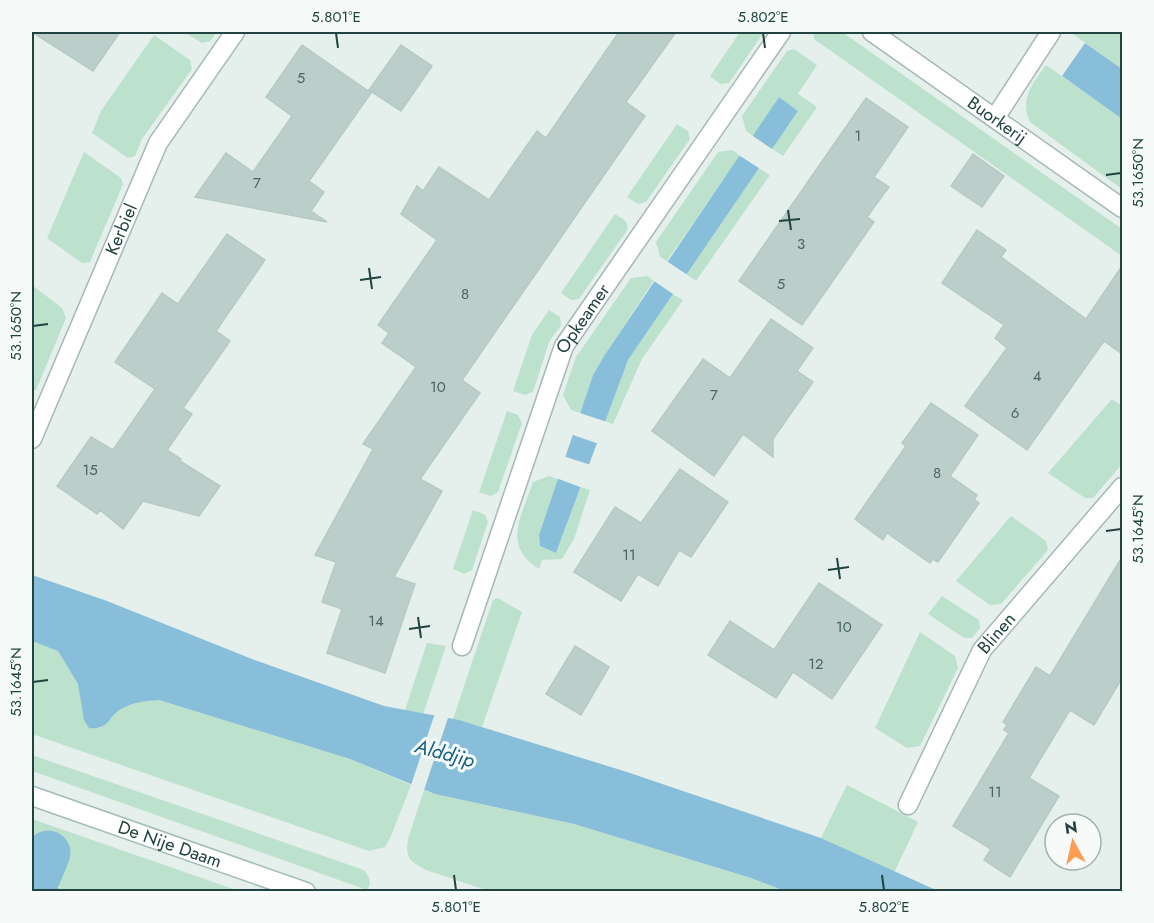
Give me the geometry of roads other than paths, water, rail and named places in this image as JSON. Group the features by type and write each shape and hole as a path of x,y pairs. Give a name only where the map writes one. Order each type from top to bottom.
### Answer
{"street":[{"name":"Kerbiel","path":"32,439 158,143 235,32"},
{"name":"Opkeamer","path":"462,646 564,346 781,32"},
{"name":"Buorkerij","path":"872,32 1122,208"},
{"path":"995,118 1051,32"},
{"name":"Blinen","path":"908,805 982,650 1122,488"},
{"name":"De Nije Daam","path":"32,796 306,891"}],"water":[{"path":"1085,43 1122,69 1122,119 1062,76"},
{"path":"779,97 798,111 628,360 556,553 540,546 539,535 593,375"},
{"name":"Alddjip","path":"32,575 107,601 252,659 384,706 459,720 627,772 821,838 938,891 785,891 751,878 574,824 435,794 350,759 159,700 130,705 116,712 105,725 89,728 84,720 78,684 58,651 32,641"},
{"path":"43,855 49,857 54,867 55,887 65,891 32,891 32,859"}],"waterway":[{"path":"32,892 48,853"}]}
